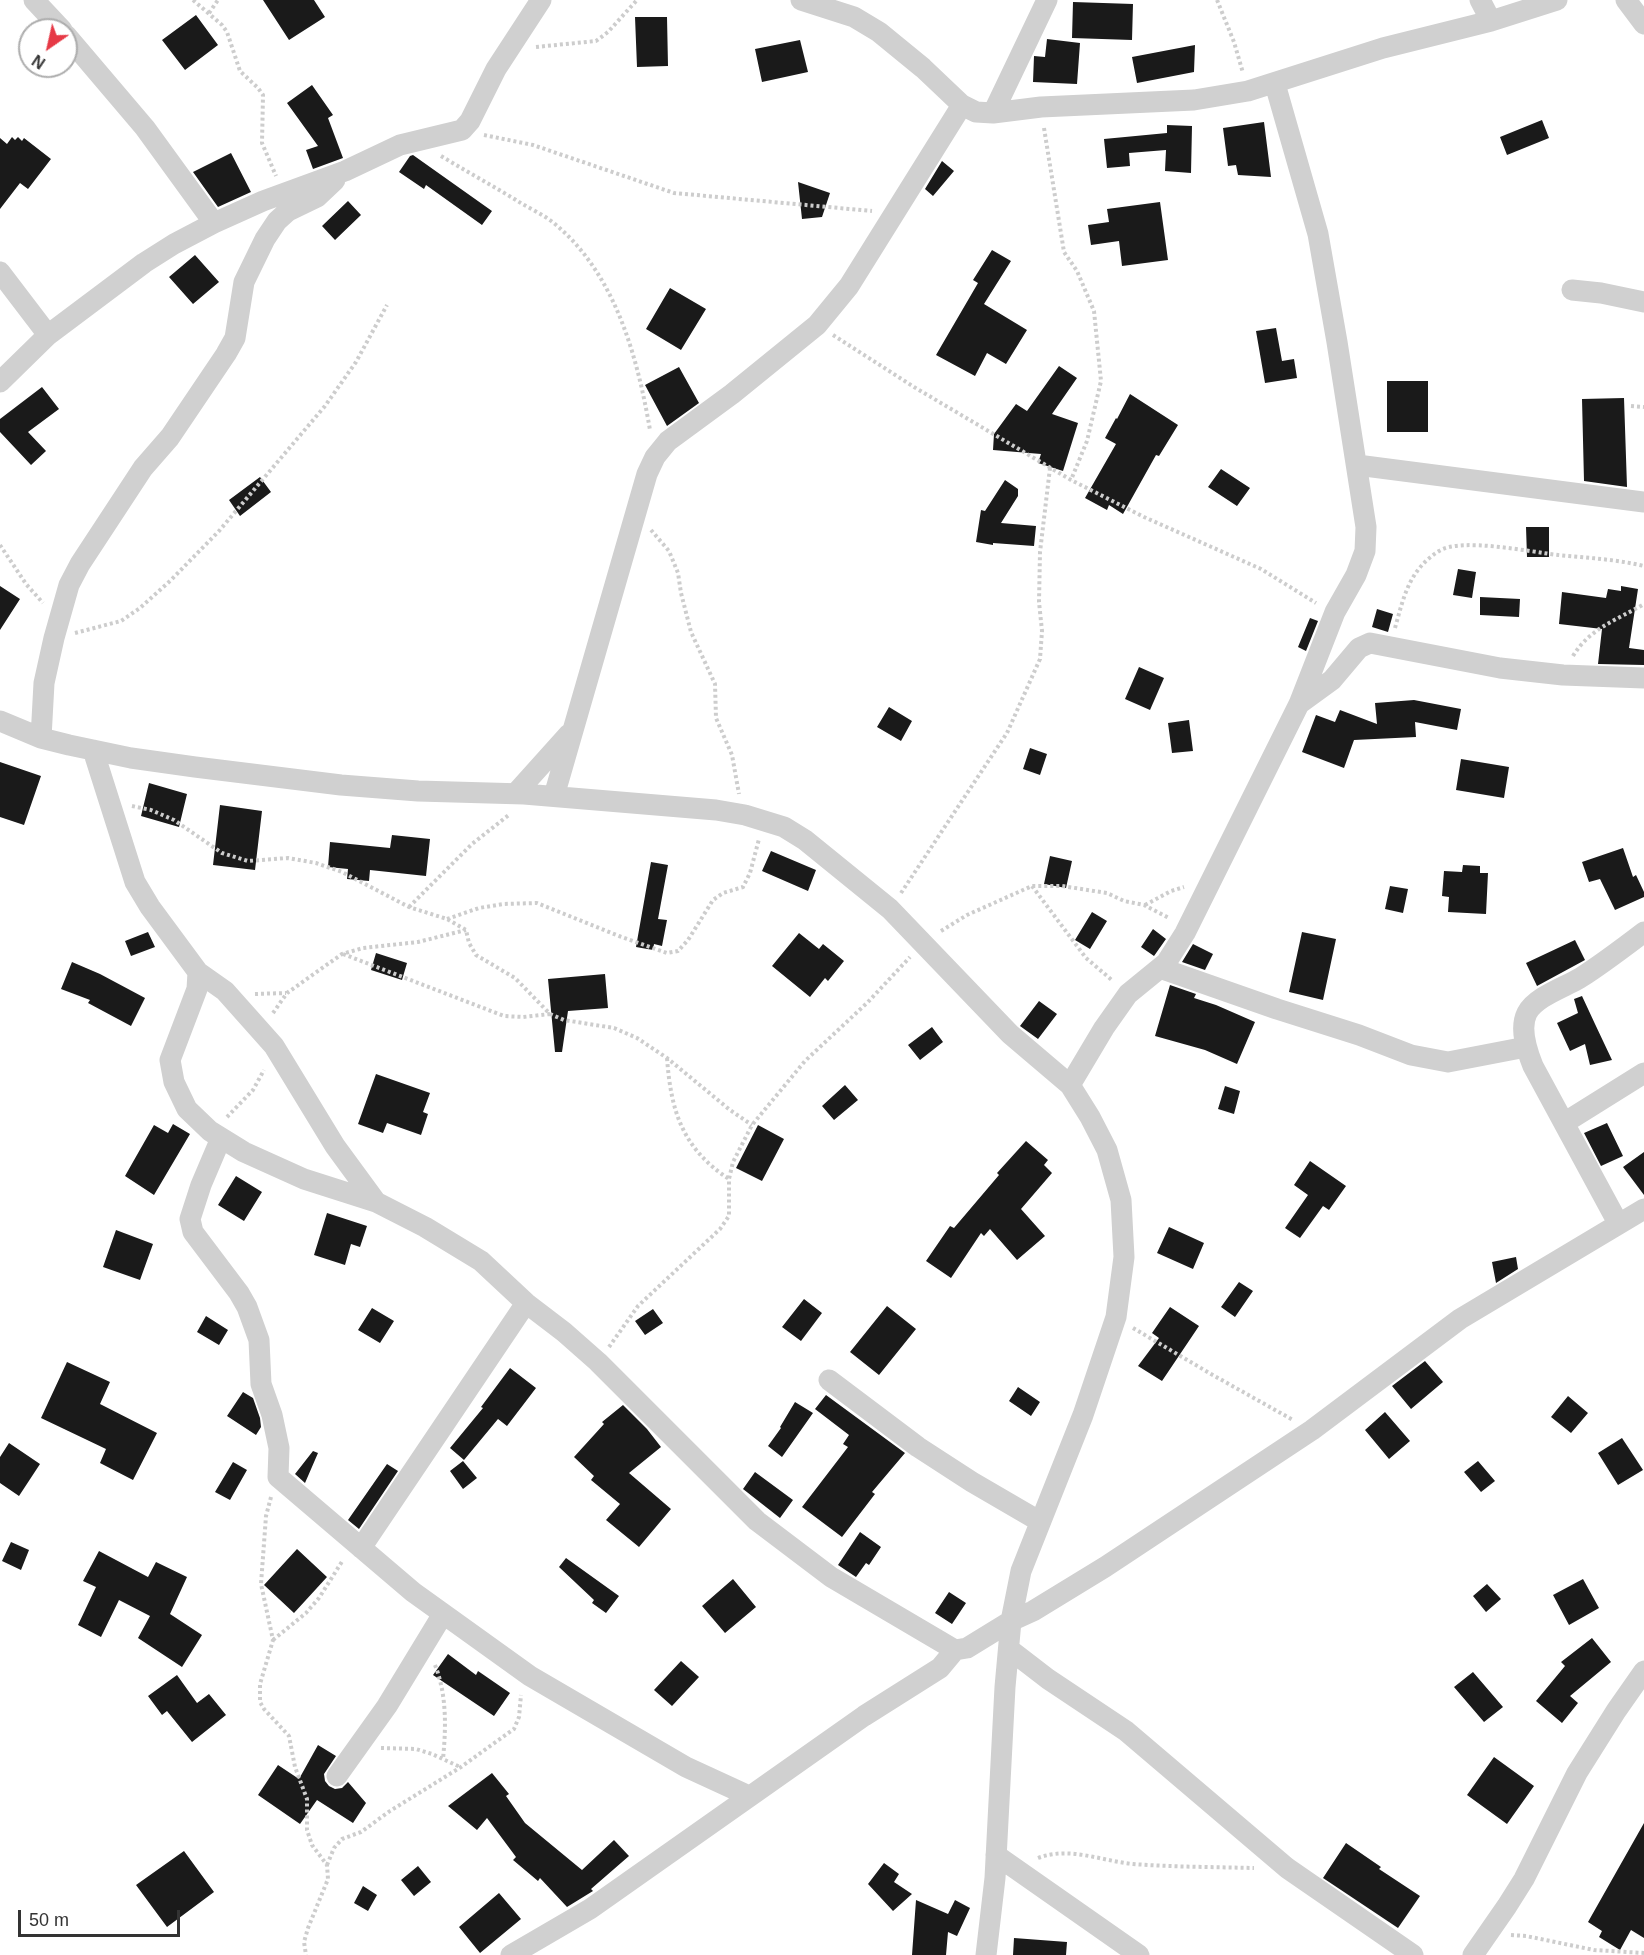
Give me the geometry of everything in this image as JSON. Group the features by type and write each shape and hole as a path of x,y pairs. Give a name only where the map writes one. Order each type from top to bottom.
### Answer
{"street":[{"path":"34,0 51,18"},
{"path":"0,382 48,335 144,263 174,244 214,223 345,171 400,145 462,130 470,120 508,49 542,0"},
{"path":"801,0 854,17 879,32 923,68 962,105 976,112 993,113 1041,107 1194,100 1248,91 1383,48 1491,21 1557,0"},
{"path":"993,113 1047,0"},
{"path":"1480,0 1491,21"},
{"path":"1626,0 1644,24"},
{"path":"78,49 145,128 214,223"},
{"path":"1070,1086 1104,1028 1128,994 1166,963 1185,933 1299,704 1335,612 1356,575 1365,551 1366,526 1357,465 1318,234 1275,84"},
{"path":"554,796 647,474 655,457 668,441 732,394 817,325 849,286 962,105"},
{"path":"41,738 44,683 54,638 69,585 80,564 143,468 170,437 200,394 235,338 244,282 265,239 277,221 288,211 317,197 345,171"},
{"path":"0,272 48,335"},
{"path":"1572,290 1601,293 1644,302"},
{"path":"1357,465 1644,502"},
{"path":"1299,704 1332,680 1365,644 1390,646 1500,668 1563,675 1644,678"},
{"path":"0,721 41,738 131,758 341,785 418,791 520,793 716,810 784,827 805,840 890,909 1010,1034 1070,1086 1107,1150 1121,1200 1124,1257 1116,1317 1083,1415 1021,1571 1011,1621 996,1855 986,1955"},
{"path":"520,793 573,729"},
{"path":"93,750 135,882 150,907 198,972 225,992 274,1046 335,1146 376,1202"},
{"path":"1618,1223 1533,1066 1526,1047 1524,1024 1527,1013 1534,1003 1580,978 1644,932"},
{"path":"1160,968 1411,1054 1448,1062 1526,1047"},
{"path":"198,972 194,999 170,1060 174,1082 187,1109 215,1134 244,1152 304,1179 376,1202 425,1227 481,1261 526,1303 598,1362 757,1521 831,1577 955,1650 967,1648 1105,1567 1312,1430 1460,1319 1644,1209"},
{"path":"1564,1124 1644,1073"},
{"path":"215,1134 190,1219 193,1232 247,1307 259,1340 261,1384 272,1415 279,1448 278,1477 413,1592 530,1676 686,1767 749,1796"},
{"path":"358,1546 526,1303"},
{"path":"829,1380 918,1447 1039,1521"},
{"path":"337,1776 387,1706 443,1614"},
{"path":"1009,1649 1048,1679 1126,1731 1287,1868 1413,1955"},
{"path":"511,1955 590,1909 864,1716 940,1668 955,1650"},
{"path":"1473,1955 1524,1879 1577,1773 1644,1671"},
{"path":"996,1855 1139,1955"}],"path":[{"path":"193,0 222,25 227,32 240,70 263,95 262,143 267,159 286,193"},
{"path":"209,13 218,0"},
{"path":"508,49 574,45 596,41 608,32 637,0"},
{"path":"1217,0 1234,42 1248,91"},
{"path":"1041,107 1064,252 1077,271 1094,311 1101,381 1087,441 1071,480"},
{"path":"462,130 533,145 674,193 893,213"},
{"path":"416,141 553,222 584,252 603,280 626,336 642,384 655,457"},
{"path":"54,638 121,621 140,608 171,580 219,531 325,406 356,362 387,305"},
{"path":"817,325 914,387 1071,480 1144,517 1261,569 1300,595 1335,612"},
{"path":"1631,406 1644,407"},
{"path":"890,909 1007,733 1040,659 1042,631 1040,552 1050,468"},
{"path":"447,919 479,908 503,904 537,903 667,953 678,951 688,940 713,900 723,893 743,887 750,873 757,852 753,818 732,755 716,718 715,684 691,632 678,573 669,551 636,513"},
{"path":"0,545 37,597 61,615"},
{"path":"1390,646 1406,588 1419,569 1442,549 1456,546 1493,546 1620,560 1644,566"},
{"path":"1563,675 1582,641 1596,630 1644,603"},
{"path":"409,907 472,844 513,812 520,793"},
{"path":"111,801 151,810 174,820 222,853 248,861 288,858 316,863 342,873 409,907 447,919 466,930 469,943 476,955 515,978 550,1014 564,1020 614,1028 637,1038 667,1058 730,1110 752,1125"},
{"path":"1144,905 1171,891 1211,881"},
{"path":"1032,886 1086,958 1128,994"},
{"path":"598,1362 638,1306 720,1229 729,1216 729,1179 733,1162 752,1125 805,1061 868,1002 923,942 967,915 1032,886 1084,888 1144,905 1168,918 1185,933"},
{"path":"215,1134 253,1090 264,1071 274,1046 271,1018 279,1002 287,993 342,954 363,948 418,942 466,930"},
{"path":"342,954 504,1016 523,1017 550,1014"},
{"path":"667,1058 673,1104 686,1134 704,1161 729,1179"},
{"path":"1116,1317 1211,1374 1312,1430"},
{"path":"278,1477 266,1516 261,1574 273,1640 260,1684 260,1702 289,1736 295,1767 306,1799 307,1830 312,1845 327,1865"},
{"path":"273,1640 306,1613 358,1546"},
{"path":"426,1643 442,1686 445,1733 443,1759"},
{"path":"306,1955 304,1942 328,1879 327,1865 334,1848 342,1839 362,1832 513,1729 519,1717 522,1687 530,1676"},
{"path":"357,1748 416,1749 460,1767"},
{"path":"1014,1867 1048,1854 1074,1854 1131,1864 1287,1868"},
{"path":"1487,1935 1526,1936 1594,1950 1644,1953"}],"building":[{"path":"263,0 314,0 325,17 289,40"},
{"path":"1073,2 1133,4 1132,40 1072,38"},
{"path":"196,15 218,45 185,70 162,40"},
{"path":"635,17 667,17 668,66 637,67"},
{"path":"1047,39 1080,43 1077,84 1033,82 1034,56 1045,57"},
{"path":"800,40 808,72 762,82 755,49"},
{"path":"1195,45 1194,72 1137,83 1132,57"},
{"path":"312,85 333,115 328,118 343,158 313,169 306,150 318,146 287,103"},
{"path":"1542,120 1549,138 1507,155 1500,137"},
{"path":"1264,122 1271,177 1238,175 1236,165 1228,166 1223,128"},
{"path":"1167,125 1192,126 1191,173 1165,171 1166,150 1129,153 1130,166 1107,168 1104,139 1167,133"},
{"path":"12,137 15,140 18,137 22,141 24,138 51,159 28,189 20,183 0,209 0,138 7,144"},
{"path":"231,153 251,192 218,207 193,172"},
{"path":"413,155 492,211 482,225 426,185 424,189 399,172"},
{"path":"942,161 954,171 933,196 925,189"},
{"path":"798,182 830,193 822,217 802,219"},
{"path":"348,201 361,215 335,240 322,226"},
{"path":"1160,202 1168,260 1122,266 1119,241 1091,245 1088,225 1109,222 1107,209"},
{"path":"992,250 1011,261 984,304 1027,330 1006,364 987,353 975,376 936,355 978,283 973,280"},
{"path":"195,255 219,282 193,304 169,277"},
{"path":"670,288 706,309 681,350 646,329"},
{"path":"1276,328 1282,361 1294,359 1297,378 1265,383 1256,331"},
{"path":"1059,366 1077,378 1052,414 1078,423 1063,471 1038,463 1041,454 993,450 994,434 1016,404 1027,411"},
{"path":"679,367 699,403 667,426 645,385"},
{"path":"1387,381 1428,381 1428,432 1387,432"},
{"path":"42,387 59,409 28,432 46,451 31,465 0,432 0,419"},
{"path":"1130,394 1178,425 1159,456 1156,455 1123,514 1109,505 1107,510 1085,498 1116,444 1105,438"},
{"path":"1624,398 1627,487 1584,481 1582,399"},
{"path":"1221,469 1250,488 1237,506 1208,487"},
{"path":"260,477 271,492 240,516 229,500"},
{"path":"1005,480 1018,489 1018,496 1001,523 1036,526 1034,546 993,543 993,545 976,542 981,510 985,511"},
{"path":"1526,527 1549,527 1549,557 1527,557"},
{"path":"1458,569 1476,572 1472,598 1453,595"},
{"path":"0,586 20,599 0,630"},
{"path":"1621,586 1638,589 1629,648 1644,650 1644,665 1598,664 1602,629 1559,624 1562,592 1606,598 1608,589 1621,591"},
{"path":"1480,597 1520,599 1519,617 1480,615"},
{"path":"1377,609 1393,614 1388,632 1372,627"},
{"path":"1310,618 1318,621 1306,651 1298,647"},
{"path":"1139,667 1164,678 1150,710 1125,699"},
{"path":"1414,700 1461,709 1457,730 1415,722 1416,737 1354,740 1344,768 1302,752 1316,715 1335,722 1340,710 1377,724 1375,703"},
{"path":"889,707 912,721 901,741 877,727"},
{"path":"1189,720 1193,751 1172,753 1168,723"},
{"path":"1030,748 1047,754 1040,775 1023,769"},
{"path":"1461,759 1509,767 1504,798 1456,790"},
{"path":"0,762 41,776 24,825 0,817"},
{"path":"149,783 187,794 179,827 141,816"},
{"path":"220,805 262,811 255,870 213,865"},
{"path":"392,835 430,839 426,876 370,870 369,881 347,879 348,869 328,867 330,842 390,848"},
{"path":"1623,848 1633,877 1636,875 1644,897 1615,910 1600,879 1589,882 1582,862"},
{"path":"771,851 816,870 808,891 762,871"},
{"path":"1050,856 1072,861 1066,888 1044,884"},
{"path":"651,862 668,865 658,919 667,920 662,946 654,944 653,950 636,947"},
{"path":"1463,865 1480,866 1480,873 1488,873 1486,914 1448,912 1449,897 1442,896 1444,871 1462,872"},
{"path":"1390,886 1408,889 1403,913 1385,909"},
{"path":"1092,912 1107,921 1090,949 1075,940"},
{"path":"1153,929 1166,939 1154,956 1141,947"},
{"path":"148,932 155,947 131,956 125,941"},
{"path":"1302,932 1336,939 1323,1000 1289,992"},
{"path":"799,933 819,949 823,944 844,961 828,981 825,978 810,997 772,966"},
{"path":"1575,940 1585,960 1537,986 1526,963"},
{"path":"1193,944 1213,954 1205,970 1182,962"},
{"path":"376,953 407,963 402,980 371,970"},
{"path":"72,962 145,998 131,1026 88,1003 90,1000 61,989"},
{"path":"605,974 608,1008 568,1011 562,1052 555,1052 548,979"},
{"path":"1170,985 1196,994 1194,998 1255,1022 1237,1064 1205,1050 1155,1036"},
{"path":"1582,996 1612,1060 1590,1065 1585,1044 1570,1051 1557,1023 1578,1013 1574,999"},
{"path":"1039,1001 1057,1014 1038,1039 1020,1026"},
{"path":"932,1027 943,1042 920,1060 908,1045"},
{"path":"376,1074 430,1093 423,1112 428,1114 421,1135 387,1123 383,1133 358,1124"},
{"path":"845,1085 858,1100 834,1120 822,1106"},
{"path":"1225,1086 1240,1091 1234,1114 1218,1109"},
{"path":"1607,1123 1623,1156 1601,1166 1584,1133"},
{"path":"173,1124 190,1134 154,1195 125,1176 154,1125 168,1133"},
{"path":"758,1125 784,1139 762,1181 736,1168"},
{"path":"1026,1141 1048,1160 1044,1165 1052,1173 1021,1209 1045,1236 1017,1260 990,1229 984,1236 981,1233 951,1278 926,1261 950,1226 954,1228 999,1175 997,1173"},
{"path":"1644,1152 1644,1195 1623,1167"},
{"path":"1310,1161 1346,1186 1329,1210 1323,1206 1300,1238 1285,1228 1308,1195 1294,1185"},
{"path":"236,1176 262,1192 244,1221 218,1205"},
{"path":"327,1213 367,1226 360,1247 351,1244 345,1265 314,1255"},
{"path":"1169,1227 1204,1243 1193,1269 1157,1253"},
{"path":"116,1230 153,1244 140,1280 103,1267"},
{"path":"1516,1257 1518,1269 1496,1283 1492,1262"},
{"path":"1239,1282 1253,1291 1235,1317 1221,1307"},
{"path":"804,1299 822,1313 801,1341 782,1327"},
{"path":"887,1306 916,1329 879,1375 850,1352"},
{"path":"1170,1307 1199,1326 1162,1381 1138,1366 1159,1338 1152,1333"},
{"path":"372,1308 394,1321 380,1343 358,1330"},
{"path":"653,1309 663,1323 645,1335 635,1321"},
{"path":"206,1316 228,1330 219,1345 197,1332"},
{"path":"1425,1361 1443,1382 1411,1409 1392,1386"},
{"path":"67,1362 110,1382 100,1404 157,1433 133,1480 100,1463 106,1449 41,1418"},
{"path":"510,1368 536,1388 507,1426 498,1419 464,1460 450,1448 483,1408 481,1407"},
{"path":"1018,1387 1040,1402 1031,1416 1009,1401"},
{"path":"243,1392 253,1398 260,1418 261,1427 256,1435 227,1416"},
{"path":"826,1395 905,1453 872,1492 875,1494 842,1537 802,1507 848,1447 843,1444 849,1435 815,1409"},
{"path":"1568,1396 1588,1413 1571,1433 1551,1417"},
{"path":"795,1402 813,1413 782,1457 768,1446"},
{"path":"623,1405 661,1447 629,1473 671,1509 639,1547 606,1520 620,1504 591,1480 594,1476 574,1457 604,1424 602,1422"},
{"path":"1385,1412 1410,1441 1389,1459 1365,1430"},
{"path":"1622,1438 1643,1470 1618,1485 1598,1453"},
{"path":"9,1443 40,1464 19,1496 0,1483 0,1457"},
{"path":"313,1451 318,1453 305,1483 295,1474"},
{"path":"463,1461 477,1478 463,1489 450,1471"},
{"path":"1478,1461 1495,1481 1481,1492 1464,1472"},
{"path":"233,1462 247,1470 230,1500 215,1492"},
{"path":"387,1464 398,1471 359,1529 348,1520"},
{"path":"755,1472 793,1500 780,1518 743,1489"},
{"path":"860,1532 881,1547 869,1565 866,1563 856,1577 838,1565"},
{"path":"11,1542 29,1550 21,1570 2,1561"},
{"path":"297,1549 327,1577 294,1613 264,1585"},
{"path":"99,1551 148,1577 156,1562 187,1577 170,1614 202,1635 182,1667 138,1638 150,1616 119,1600 101,1637 78,1625 96,1587 83,1581"},
{"path":"566,1558 619,1596 606,1613 592,1603 594,1600 559,1567"},
{"path":"733,1579 756,1607 725,1633 702,1606"},
{"path":"1583,1579 1599,1608 1569,1625 1553,1595"},
{"path":"1487,1584 1501,1599 1486,1612 1473,1596"},
{"path":"949,1592 966,1603 952,1624 935,1613"},
{"path":"1592,1638 1611,1662 1570,1696 1578,1703 1562,1723 1536,1701 1565,1666 1561,1662"},
{"path":"448,1654 476,1675 478,1671 510,1693 494,1716 433,1675"},
{"path":"681,1661 699,1677 672,1706 654,1690"},
{"path":"1473,1672 1503,1707 1484,1722 1454,1687"},
{"path":"177,1675 197,1703 209,1694 226,1715 192,1742 167,1711 162,1715 148,1696"},
{"path":"318,1745 336,1756 324,1774 329,1786 335,1789 342,1788 348,1782 366,1803 353,1823 317,1800 300,1824 258,1795 278,1765 299,1779"},
{"path":"1494,1757 1534,1786 1507,1824 1467,1795"},
{"path":"492,1773 509,1794 506,1796 525,1823 582,1870 614,1840 629,1856 591,1889 593,1891 567,1907 540,1878 538,1881 513,1860 516,1857 487,1818 477,1830 448,1806"},
{"path":"1644,1823 1644,1938 1631,1930 1620,1950 1599,1937 1602,1931 1588,1922"},
{"path":"1346,1843 1381,1867 1379,1869 1420,1896 1398,1928 1323,1878"},
{"path":"184,1851 214,1892 167,1927 136,1885"},
{"path":"884,1863 899,1874 894,1882 912,1894 893,1911 868,1884"},
{"path":"418,1866 431,1882 414,1896 401,1880"},
{"path":"363,1886 377,1895 368,1911 354,1903"},
{"path":"499,1893 521,1919 480,1953 459,1927"},
{"path":"916,1900 948,1914 955,1900 970,1908 957,1936 948,1932 946,1955 912,1955"},
{"path":"1014,1938 1067,1942 1066,1955 1013,1955"}]}
